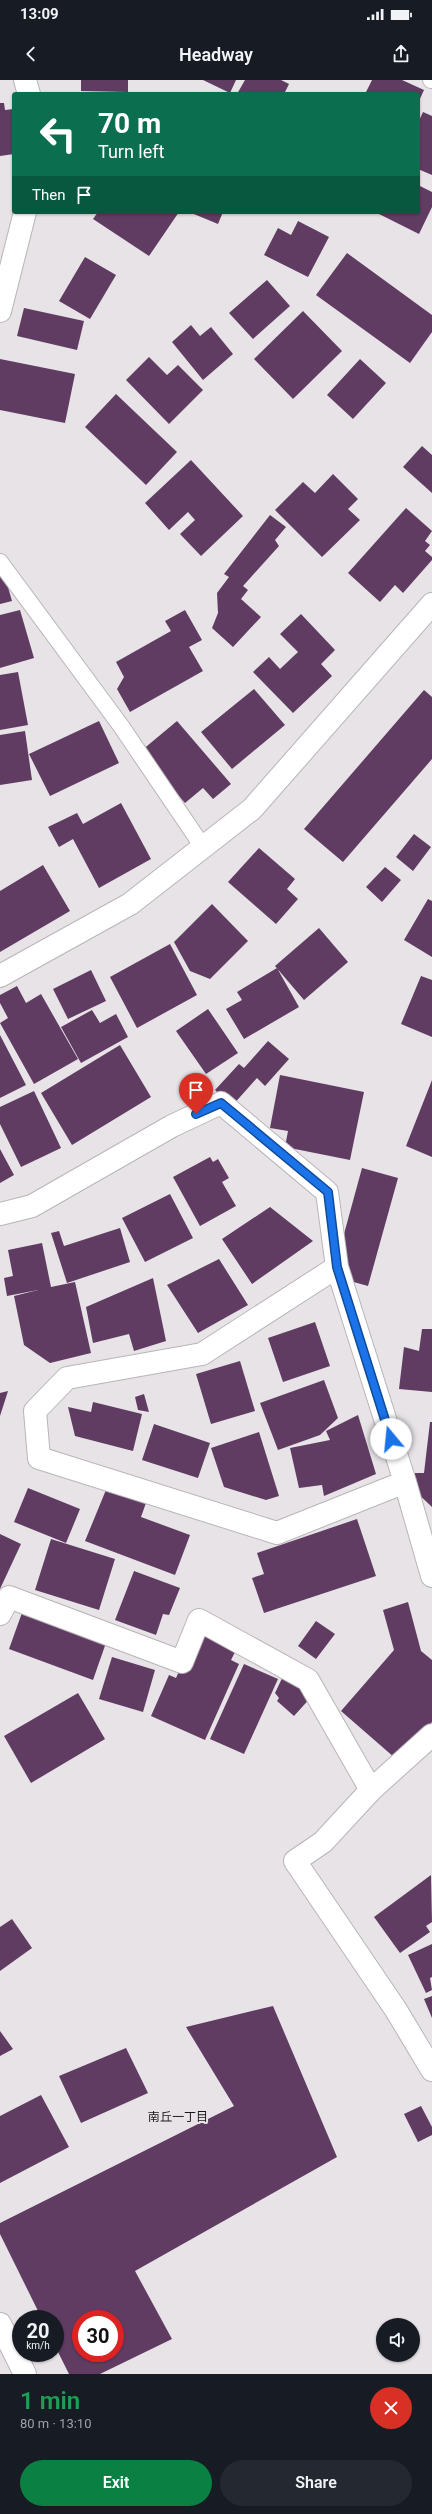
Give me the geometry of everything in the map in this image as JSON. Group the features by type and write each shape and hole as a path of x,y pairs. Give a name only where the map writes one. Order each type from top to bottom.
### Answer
{"street":[{"path":"25,80 28,92"},
{"path":"0,311 24,214"},
{"path":"0,976 130,904 252,809 432,604"},
{"path":"0,1214 32,1206 172,1126 221,1103 328,1192 337,1267 405,1482 426,1536 432,1576"},
{"path":"337,1267 202,1354 67,1378 35,1411 39,1458 277,1533 405,1482"},
{"path":"0,1614 9,1597 182,1662 199,1620 308,1680 372,1790"},
{"path":"432,1735 372,1790 323,1842 295,1861 396,2010 432,2070"},
{"path":"0,2324 25,2374"}],"lane":[{"path":"0,562 121,726 203,847"}],"building":[{"path":"81,80 128,80 128,92 81,91"},
{"path":"203,80 236,80 230,92"},
{"path":"245,80 281,80 289,84 285,92 238,92"},
{"path":"372,80 402,80 424,90 420,99 420,92 366,92"},
{"path":"0,103 4,103 5,110 12,109 12,154 0,156"},
{"path":"423,112 432,116 432,175 420,170 420,119"},
{"path":"420,186 432,192 432,207 419,234 379,214 420,214"},
{"path":"97,214 178,214 149,256 93,219"},
{"path":"194,214 222,214 218,224"},
{"path":"298,221 329,237 308,277 264,255 278,228 291,235"},
{"path":"347,253 432,315 432,332 410,363 316,295"},
{"path":"85,257 116,275 90,319 59,301"},
{"path":"267,280 290,306 253,339 229,313"},
{"path":"24,308 84,321 77,350 17,336"},
{"path":"303,311 342,351 293,399 254,359"},
{"path":"191,325 200,336 211,327 233,354 203,380 172,342"},
{"path":"149,357 167,375 178,365 203,390 169,424 126,380"},
{"path":"0,359 75,374 65,423 0,410"},
{"path":"360,359 386,383 353,419 327,395"},
{"path":"116,394 177,452 146,485 85,427"},
{"path":"422,446 432,455 432,493 403,467"},
{"path":"191,460 243,516 201,556 180,534 195,520 188,512 169,530 145,503"},
{"path":"333,474 358,499 348,509 360,520 322,557 275,510 303,482 315,493"},
{"path":"406,508 432,531 425,541 430,545 425,551 432,557 432,560 403,593 395,585 380,602 348,573"},
{"path":"270,515 286,527 275,540 279,546 243,586 248,590 241,599 261,617 233,647 212,628 218,613 217,593 229,577 224,574"},
{"path":"3,570 12,601 0,604 0,571"},
{"path":"20,610 34,658 0,668 0,615"},
{"path":"185,610 202,640 189,647 203,671 130,712 117,689 124,677 116,662 171,631 165,621"},
{"path":"301,614 335,650 321,664 332,676 293,713 253,672 269,657 280,669 298,652 280,634"},
{"path":"18,672 28,725 0,730 0,675"},
{"path":"254,689 285,725 232,769 201,732"},
{"path":"424,690 432,697 432,759 343,862 304,829"},
{"path":"99,721 119,763 50,796 29,754"},
{"path":"177,721 231,784 213,799 203,788 185,803 141,751"},
{"path":"25,731 32,780 0,785 0,735"},
{"path":"121,803 151,859 99,888 73,839 59,847 48,827 77,813 83,824"},
{"path":"414,834 431,847 413,871 396,857"},
{"path":"259,848 295,879 287,889 298,899 276,924 228,882"},
{"path":"43,865 70,911 0,952 0,891"},
{"path":"385,867 401,880 382,902 366,887"},
{"path":"428,899 432,901 432,957 404,940"},
{"path":"212,904 248,941 210,979 190,971 174,942"},
{"path":"319,928 348,962 304,1000 275,966"},
{"path":"170,944 197,995 137,1028 110,977"},
{"path":"277,968 299,1007 244,1039 226,1009 242,1000 237,992"},
{"path":"91,970 106,1001 68,1019 53,989"},
{"path":"421,976 432,980 432,1037 401,1024"},
{"path":"17,986 26,1003 41,994 78,1059 34,1084 0,1023 8,1018 0,1003 0,995"},
{"path":"208,1009 238,1053 206,1074 176,1031"},
{"path":"92,1010 100,1023 116,1014 128,1037 81,1063 61,1027"},
{"path":"0,1035 26,1085 0,1098"},
{"path":"268,1041 289,1059 265,1086 257,1078 232,1106 215,1090 239,1064 244,1068"},
{"path":"120,1045 151,1097 72,1145 41,1093"},
{"path":"280,1075 364,1092 350,1160 285,1147 288,1131 270,1128"},
{"path":"432,1080 432,1157 406,1146"},
{"path":"34,1091 61,1148 21,1167 0,1124 0,1107"},
{"path":"0,1149 14,1175 0,1183"},
{"path":"210,1157 213,1162 218,1159 229,1178 222,1182 236,1206 200,1226 173,1177"},
{"path":"362,1168 398,1178 368,1286 350,1281 341,1245"},
{"path":"170,1194 193,1238 145,1262 122,1218"},
{"path":"270,1207 313,1241 252,1284 222,1239"},
{"path":"120,1228 130,1262 67,1283 51,1233 59,1231 64,1246"},
{"path":"42,1243 51,1287 75,1282 91,1353 50,1363 24,1345 14,1296 38,1290 7,1296 4,1278 13,1276 8,1250"},
{"path":"219,1259 248,1305 198,1333 167,1285"},
{"path":"153,1278 166,1341 134,1351 129,1334 93,1343 86,1307"},
{"path":"315,1322 330,1366 283,1382 268,1338"},
{"path":"422,1329 432,1329 432,1392 399,1389 404,1347 419,1351"},
{"path":"240,1361 255,1411 211,1424 196,1374"},
{"path":"324,1380 338,1418 320,1435 278,1450 260,1403"},
{"path":"8,1391 0,1416 0,1393"},
{"path":"144,1394 149,1412 138,1410 135,1397"},
{"path":"93,1402 142,1414 133,1451 75,1436 68,1407 91,1412"},
{"path":"358,1415 376,1474 324,1496 322,1485 299,1488 290,1448 330,1440 326,1431"},
{"path":"430,1422 432,1422 432,1507 413,1489 415,1473 424,1473"},
{"path":"154,1424 210,1443 198,1478 142,1460"},
{"path":"259,1432 279,1496 266,1500 224,1487 211,1448"},
{"path":"108,1485 147,1500 141,1517 190,1535 175,1575 85,1541"},
{"path":"28,1488 80,1509 66,1543 14,1522"},
{"path":"357,1519 376,1576 264,1613 252,1578 264,1574 257,1553"},
{"path":"0,1534 21,1544 0,1589"},
{"path":"51,1539 115,1559 99,1610 35,1590"},
{"path":"134,1571 180,1588 169,1615 163,1614 156,1635 115,1620"},
{"path":"408,1602 421,1651 432,1660 432,1722 395,1758 341,1711 394,1650 383,1610"},
{"path":"23,1610 107,1640 93,1680 9,1649"},
{"path":"316,1621 335,1634 316,1659 298,1646"},
{"path":"198,1629 238,1646 231,1660 239,1664 205,1740 151,1716 169,1675 176,1678"},
{"path":"112,1657 155,1670 143,1712 99,1699"},
{"path":"244,1664 278,1679 244,1754 210,1739"},
{"path":"286,1670 313,1695 294,1716 277,1701 279,1698 275,1693"},
{"path":"78,1693 105,1739 31,1783 4,1736"},
{"path":"431,1875 432,1922 426,1926 430,1932 400,1953 374,1917"},
{"path":"12,1919 32,1948 0,1971 0,1927"},
{"path":"432,1944 432,1977 430,1978 432,1990 426,1993 408,1955"},
{"path":"432,1996 432,2018 424,1999"},
{"path":"273,2006 337,2157 135,2271 172,2339 100,2374 69,2374 63,2362 64,2310 38,2310 0,2234 0,2223 234,2106 186,2027"},
{"path":"0,2031 13,2049 0,2056"},
{"path":"126,2048 148,2093 81,2123 59,2076"},
{"path":"41,2095 69,2147 0,2183 0,2116"},
{"path":"421,2106 432,2127 432,2135 418,2142 404,2114"}],"district":[{"name":"南丘一丁目","path":"178,2117"}],"route":[{"path":"196,1114 221,1103 328,1192 337,1267 391,1439"}]}
